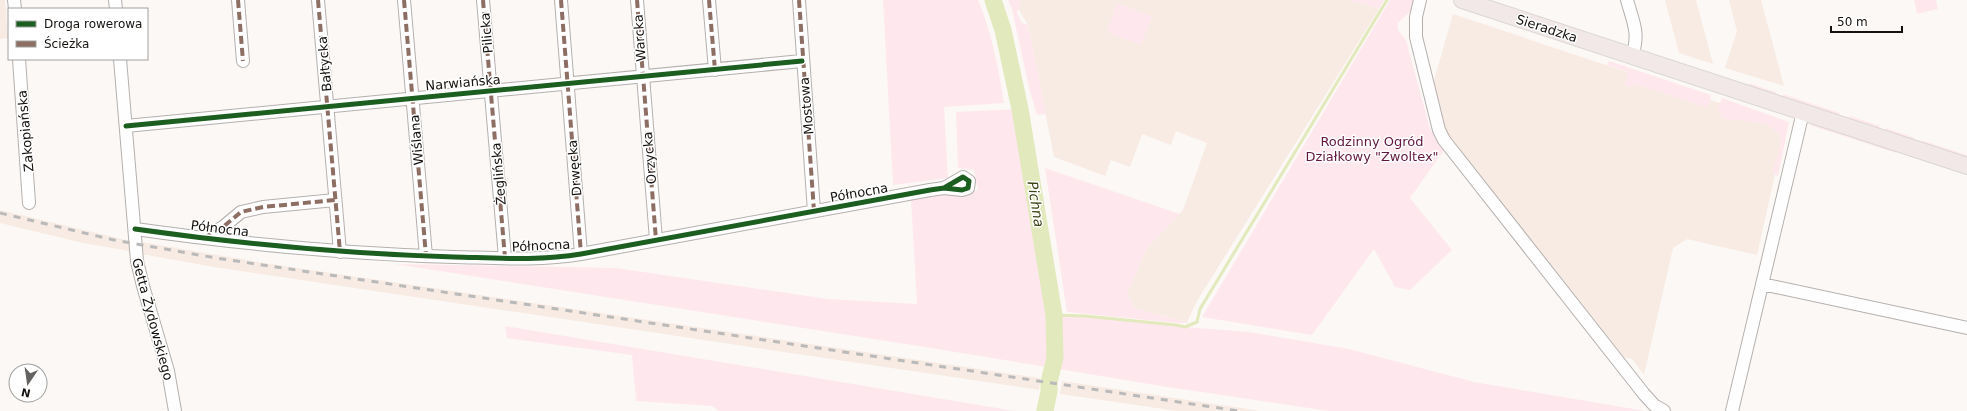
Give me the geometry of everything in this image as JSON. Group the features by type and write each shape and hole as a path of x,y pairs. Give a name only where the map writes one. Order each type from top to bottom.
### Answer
{"main road":[{"name":"Sieradzka","path":"1462,0 1967,166"}],"street":[{"path":"238,0 243,61"},
{"name":"Bałtycka","path":"318,0 340,252"},
{"name":"Wiślana","path":"404,0 426,256"},
{"name":"Pilicka","path":"483,0 491,90"},
{"name":"Drwęcka","path":"561,0 581,254"},
{"name":"Warcka","path":"636,0 642,76"},
{"path":"709,0 715,70"},
{"name":"Mostowa","path":"799,0 802,61 814,212"},
{"path":"1420,0 1416,17 1416,37 1439,130 1444,140 1644,394 1654,405 1664,411"},
{"path":"1627,0 1637,41 1632,56"},
{"name":"Zakopiańska","path":"19,60 29,203"},
{"name":"Getta Żydowskiego","path":"120,60 139,270 168,371 175,411"},
{"name":"Narwiańska","path":"126,126 802,61"},
{"name":"Orzycka","path":"642,76 656,240"},
{"name":"Żeglińska","path":"491,90 505,258"},
{"path":"1732,411 1803,112"},
{"name":"Północna","path":"135,229 204,238 340,252 426,256 543,258 581,254 944,188"},
{"path":"204,238 223,227 241,212 262,207 335,200"},
{"path":"1762,284 1967,328"}],"shaded area":[{"path":"0,0 5,0 8,38 0,39"},
{"path":"1013,0 1350,0 1379,9 1197,301 1187,322 1136,309 1127,294 1147,248 1183,210 1207,143 1176,131 1171,145 1142,134 1130,167 1111,160 1105,176 1054,157 1028,25"},
{"path":"1665,0 1696,0 1713,64 1679,53"},
{"path":"1729,0 1761,0 1784,86 1725,68 1737,31"},
{"path":"1453,14 1786,125 1757,255 1687,239 1673,248 1644,375 1632,359 1624,357 1444,130 1433,84"},
{"path":"0,210 130,241 129,251 83,243 0,223"},
{"path":"142,242 264,263 1040,378 1039,390 214,267 141,254"},
{"path":"1062,381 1261,411 1177,411 1060,394"}],"green space":[{"path":"883,0 978,0 983,12 994,50 1004,103 944,107 948,178 893,185"},
{"path":"1008,0 1021,0 1017,13 1022,23 1028,25 1046,114 1037,115 1029,88 1012,9"},
{"path":"1350,0 1384,0 1379,9"},
{"name":"Rodzinny Ogród Działkowy \"Zwoltex\"","path":"1390,0 1414,0 1412,10 1398,23 1398,30 1406,40 1430,129 1444,150 1410,198 1452,250 1410,290 1395,287 1374,249 1312,335 1202,317"},
{"path":"1914,0 1936,0 1938,9 1917,14"},
{"path":"1117,3 1152,16 1141,45 1107,32"},
{"path":"1609,61 1711,95 1710,104 1705,107 1635,84 1633,88 1625,86 1628,72 1607,65"},
{"path":"1749,83 1776,92 1775,95 1750,87"},
{"path":"1783,94 1840,113 1839,115 1783,97"},
{"path":"1722,98 1789,122 1778,176 1772,173 1780,148 1778,133 1765,124 1722,118 1718,110"},
{"path":"1020,109 1054,315 1085,316 1185,327 1249,332 1349,349 1474,382 1646,411 1329,411 1161,386 931,348 395,264 616,268 828,299 917,304 911,199 978,190 974,170 958,168 956,112"},
{"path":"1850,116 1880,126 1879,128 1849,118"},
{"path":"1814,124 1895,151 1896,153 1809,125"},
{"path":"1886,128 1915,138 1914,140 1885,130"},
{"path":"1921,140 1967,155 1966,157 1921,142"},
{"path":"1045,168 1180,214 1147,248 1127,294 1136,309 1190,323 1067,312"},
{"path":"505,326 1015,411 719,411 712,406 636,401 632,355 507,338"}],"waterway":[{"name":"Pichna","path":"993,0 1003,30 1020,109 1054,315 1055,358 1049,382 1049,391 1045,411"},
{"path":"1054,315 1085,316 1185,327 1197,322 1200,309 1387,0"}],"railway":[{"path":"0,213 114,240 216,258 1239,411"}],"marked path":[{"path":"238,0 243,61"},
{"path":"318,0 340,252"},
{"path":"404,0 426,256"},
{"path":"483,0 505,258"},
{"path":"561,0 581,254"},
{"path":"637,0 656,240"},
{"path":"709,0 715,70"},
{"path":"799,0 814,211"},
{"path":"204,238 223,227 241,212 263,207 335,200"}],"cycle path":[{"path":"126,126 802,61"},
{"path":"135,229 254,244 334,251 414,256 549,258 581,254 930,190 944,188 962,190 968,188 969,181 963,177 944,188"}]}
